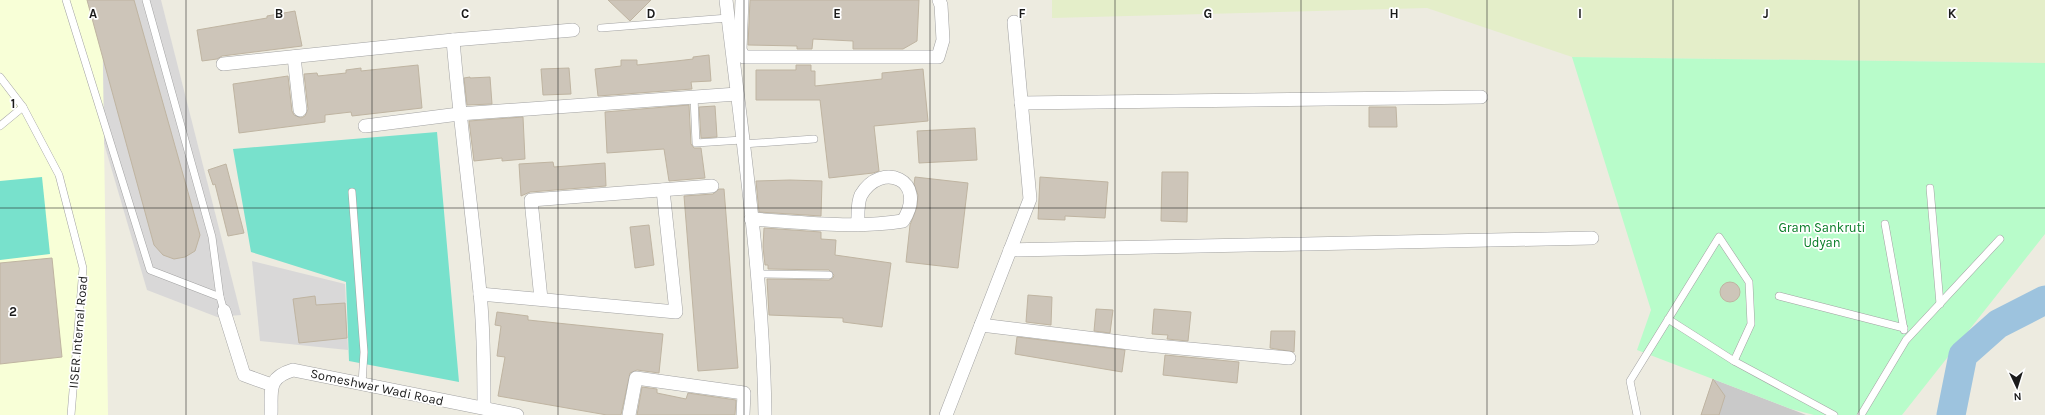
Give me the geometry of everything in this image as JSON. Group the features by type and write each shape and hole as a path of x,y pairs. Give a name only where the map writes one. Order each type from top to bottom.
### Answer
{"street":[{"path":"726,0 751,219 764,378 765,415"},
{"path":"742,0 740,50 744,57 938,57 943,40 941,5 939,0"},
{"path":"946,415 1030,199 1014,22"},
{"path":"224,64 454,40 573,30"},
{"path":"454,40 459,114 480,294 484,408"},
{"path":"294,57 300,110"},
{"path":"365,126 459,114 737,94"},
{"path":"1021,103 1481,97"},
{"path":"751,219 858,225 878,225 903,221 910,204 910,192 906,184 897,178 887,176 868,186 861,195 858,225"},
{"path":"541,299 532,200 712,186"},
{"path":"480,294 676,312 663,190"},
{"path":"1010,250 1592,238"},
{"path":"224,311 244,375 272,385 271,415"},
{"path":"981,325 1146,345 1289,358"},
{"name":"Someshwar Wadi Road","path":"272,385 280,374 293,370 517,415"},
{"path":"629,415 636,378 744,393 743,415"}],"lane":[{"path":"66,0 150,270 220,297"},
{"path":"146,0 212,237 220,297 224,311"},
{"path":"601,28 728,18"},
{"name":"IISER Internal Road","path":"0,77 23,107 59,175 83,268 71,415"},
{"path":"694,97 696,143 814,139"},
{"path":"0,126 23,107"},
{"path":"1930,188 1940,304"},
{"path":"352,192 364,352 362,384"},
{"path":"1885,224 1906,340"},
{"path":"1638,415 1630,381 1719,237 1749,282 1752,324 1734,361"},
{"path":"1861,415 1906,340 2000,239"},
{"path":"756,274 829,275"},
{"path":"1779,296 1904,328"},
{"path":"1668,319 1734,361 1834,415"}],"shaded area":[{"path":"0,0 102,0 108,415 0,415"},
{"path":"62,0 161,0 241,315 217,317 147,290"},
{"path":"1052,0 2045,0 2045,63 1572,57 1427,8 1052,18"},
{"path":"437,132 459,382 349,361 346,282 251,252 233,149"},
{"path":"42,177 50,254 0,260 0,181"},
{"path":"252,261 345,284 348,350 260,341"},
{"path":"1713,379 1791,409 1806,415 1701,415"}],"green space":[{"name":"Gram Sankruti Udyan","path":"1572,57 2045,63 2045,234 1902,415 1814,415 1791,409 1637,350 1651,310"}],"building":[{"path":"87,0 134,0 200,235 195,251 185,257 174,259 163,255 154,245"},
{"path":"608,0 651,0 630,21"},
{"path":"750,0 919,0 917,41 903,49 853,49 853,41 813,39 812,49 797,49 797,46 748,45"},
{"path":"295,11 302,46 222,56 217,59 202,61 197,30 267,18 267,16"},
{"path":"709,55 711,81 691,82 692,89 598,96 595,69 621,66 621,60 637,60 637,65 693,59 693,57"},
{"path":"418,65 422,108 352,116 351,112 325,115 325,122 239,133 233,84 288,76 292,111 294,115 301,118 305,116 308,109 304,74 317,73 318,76 346,73 346,70 361,68 361,71"},
{"path":"796,65 811,65 811,71 815,71 815,86 882,79 882,73 923,69 928,121 874,126 879,171 829,178 820,100 756,100 756,70 796,70"},
{"path":"569,68 571,94 543,95 541,69"},
{"path":"490,77 492,104 467,105 464,78"},
{"path":"689,105 691,144 694,148 701,148 705,178 669,181 664,149 607,153 605,112"},
{"path":"715,106 717,137 701,138 699,107"},
{"path":"1369,107 1396,107 1397,127 1369,127"},
{"path":"523,117 525,159 502,161 502,158 474,161 469,121"},
{"path":"975,128 977,160 919,163 917,131"},
{"path":"553,162 554,167 605,163 606,186 530,192 521,196 519,164"},
{"path":"226,164 244,233 228,236 215,184 213,185 208,170"},
{"path":"1162,172 1188,172 1187,222 1161,221"},
{"path":"915,177 968,183 958,268 906,262 910,225 917,207 918,195 914,184"},
{"path":"1040,177 1108,182 1105,218 1065,216 1065,220 1038,219"},
{"path":"756,181 822,181 821,216 759,212"},
{"path":"719,189 724,189 738,368 698,371 684,196 713,194"},
{"path":"649,225 654,265 635,268 630,227"},
{"path":"764,228 821,232 821,239 836,240 835,255 891,263 882,327 843,322 843,318 769,315 767,279 829,280 833,278 834,275 829,270 768,269 768,265 765,265 763,247"},
{"path":"52,258 62,357 0,364 0,263"},
{"path":"1726,282 1734,282 1740,288 1740,296 1734,302 1726,302 1720,296 1720,288"},
{"path":"1028,295 1052,297 1051,325 1026,322"},
{"path":"315,296 316,305 345,303 347,338 299,343 293,299"},
{"path":"1096,309 1113,310 1110,333 1094,331"},
{"path":"1154,309 1191,312 1188,341 1167,339 1168,335 1152,334"},
{"path":"497,312 528,316 528,320 663,334 659,373 637,370 630,373 621,415 607,415 498,396 505,357 497,356 501,326 495,325"},
{"path":"1271,331 1295,331 1294,352 1270,348"},
{"path":"1017,337 1125,350 1122,372 1015,354"},
{"path":"1165,355 1239,362 1237,383 1163,375"},
{"path":"1713,379 1725,396 1719,415 1701,415"},
{"path":"642,387 657,389 657,393 686,399 688,393 736,400 735,415 637,415"}],"waterway":[{"path":"1951,415 1963,355 1998,324 2045,300"}]}
